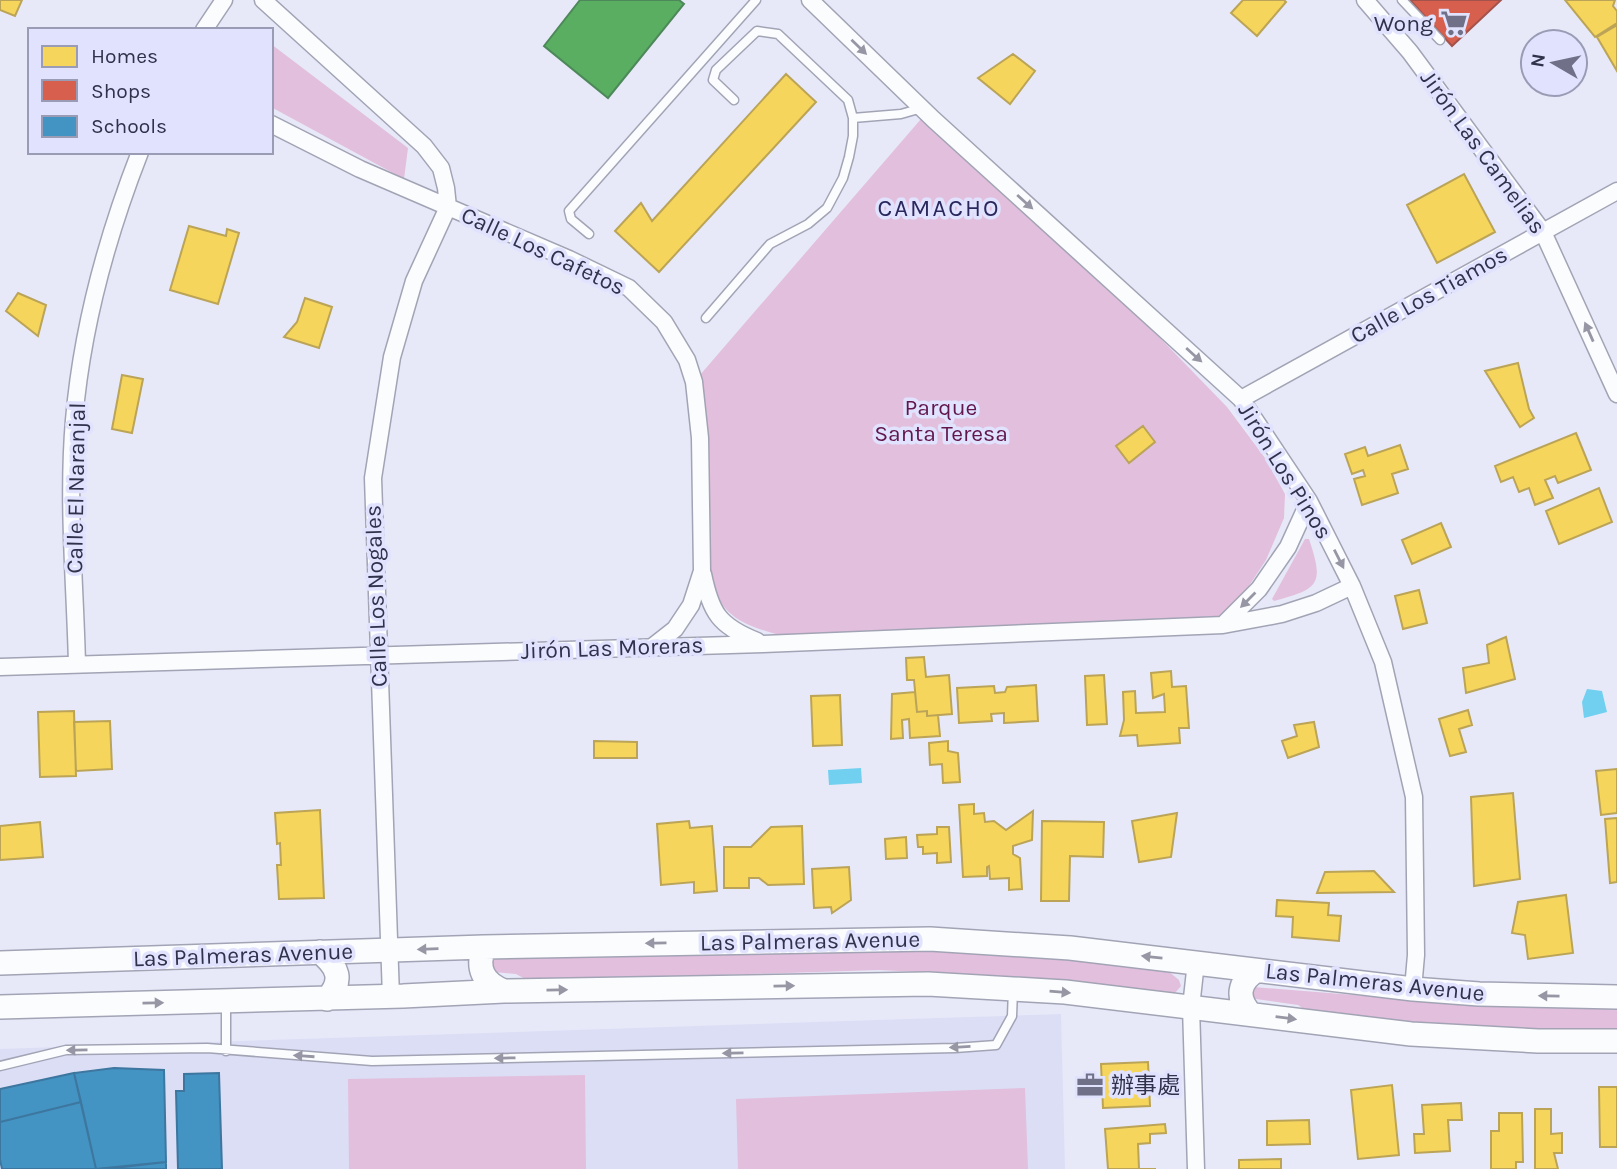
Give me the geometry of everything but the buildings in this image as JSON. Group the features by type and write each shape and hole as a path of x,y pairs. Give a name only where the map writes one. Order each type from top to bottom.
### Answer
{"main road":[{"name":"Las Palmeras Avenue","path":"0,962 484,947 930,939 1070,948 1413,989 1479,994 1617,997"},
{"path":"484,947 480,969 493,987 503,991"},
{"path":"320,952 336,968 334,990 327,999"},
{"path":"1251,1014 1244,1007 1240,996 1241,986 1247,976 1256,971"},
{"name":"Las Palmeras Avenue","path":"0,1007 327,999 503,991 928,984 1013,988 1424,1035 1617,1041"}],"street":[{"path":"205,28 224,0"},
{"name":"Calle Los Cafetos","path":"263,0 424,146 441,168 448,207"},
{"name":"Jirón Los Pinos","path":"810,0 922,108 1241,399 1310,501 1352,586 1384,662 1414,797 1416,955 1413,989"},
{"name":"Jirón Las Camelias","path":"1364,0 1410,52 1544,232 1617,394"},
{"name":"Calle Los Cafetos","path":"273,125 360,169 569,259 629,288 664,322 687,360 694,382 700,438 702,571 710,605 732,631 763,644"},
{"name":"Calle El Naranjal","path":"78,664 72,466 78,377 103,259 139,154"},
{"name":"Calle Los Tiamos","path":"1241,399 1617,191"},
{"name":"Calle Los Nogales","path":"391,996 373,478 392,357 414,281 448,207"},
{"path":"1223,625 1259,589 1274,568 1288,547 1310,501"},
{"name":"Calle Los Cafetos","path":"652,647 675,629 691,605 702,571"},
{"name":"Jirón Las Moreras","path":"0,667 763,644 1223,625 1282,614 1352,586"},
{"path":"1196,962 1191,1007 1196,1169"}],"lane":[{"path":"589,234 571,219 569,211 756,0"},
{"path":"1402,0 1440,40"},
{"path":"706,318 770,244 808,224 827,208 843,178 853,136 853,118 848,100 778,34 757,31 716,70 713,80 734,100"},
{"path":"853,118 901,114 922,108"},
{"path":"0,1066 66,1050 207,1048 372,1061 996,1045 1012,1016 1013,988"},
{"path":"226,1001 226,1051"}],"shaded area":[{"path":"1061,1014 1065,1169 0,1169 0,1049"}],"green space":[{"path":"273,46 408,148 404,179 273,108"},
{"name":"Parque Santa Teresa","path":"921,119 1087,267 1162,340 1227,407 1265,458 1285,494 1284,518 1266,560 1241,598 1213,621 782,636 744,622 726,609 719,599 709,571 700,375"},
{"path":"1305,539 1309,539 1314,554 1317,575 1314,582 1301,593 1274,601 1272,599"},
{"path":"935,949 1054,958 1168,971 1179,980 1181,986 1175,993 1163,994 1022,977 879,970 529,981 516,974 493,972 490,962 497,957"},
{"path":"1253,987 1440,1002 1617,1004 1617,1030 1469,1027 1310,1013 1298,1005 1249,998"},
{"path":"585,1075 586,1169 349,1169 348,1079"},
{"path":"1025,1088 1028,1169 738,1169 736,1099"}],"water":[{"path":"1587,689 1602,691 1607,712 1584,718 1582,702"},
{"path":"861,768 862,783 829,785 828,770"}],"place":[{"name":"Wong","path":"1454,23"},
{"name":"辦事處","path":"1090,1085"}],"district":[{"name":"CAMACHO","path":"939,208"}]}
